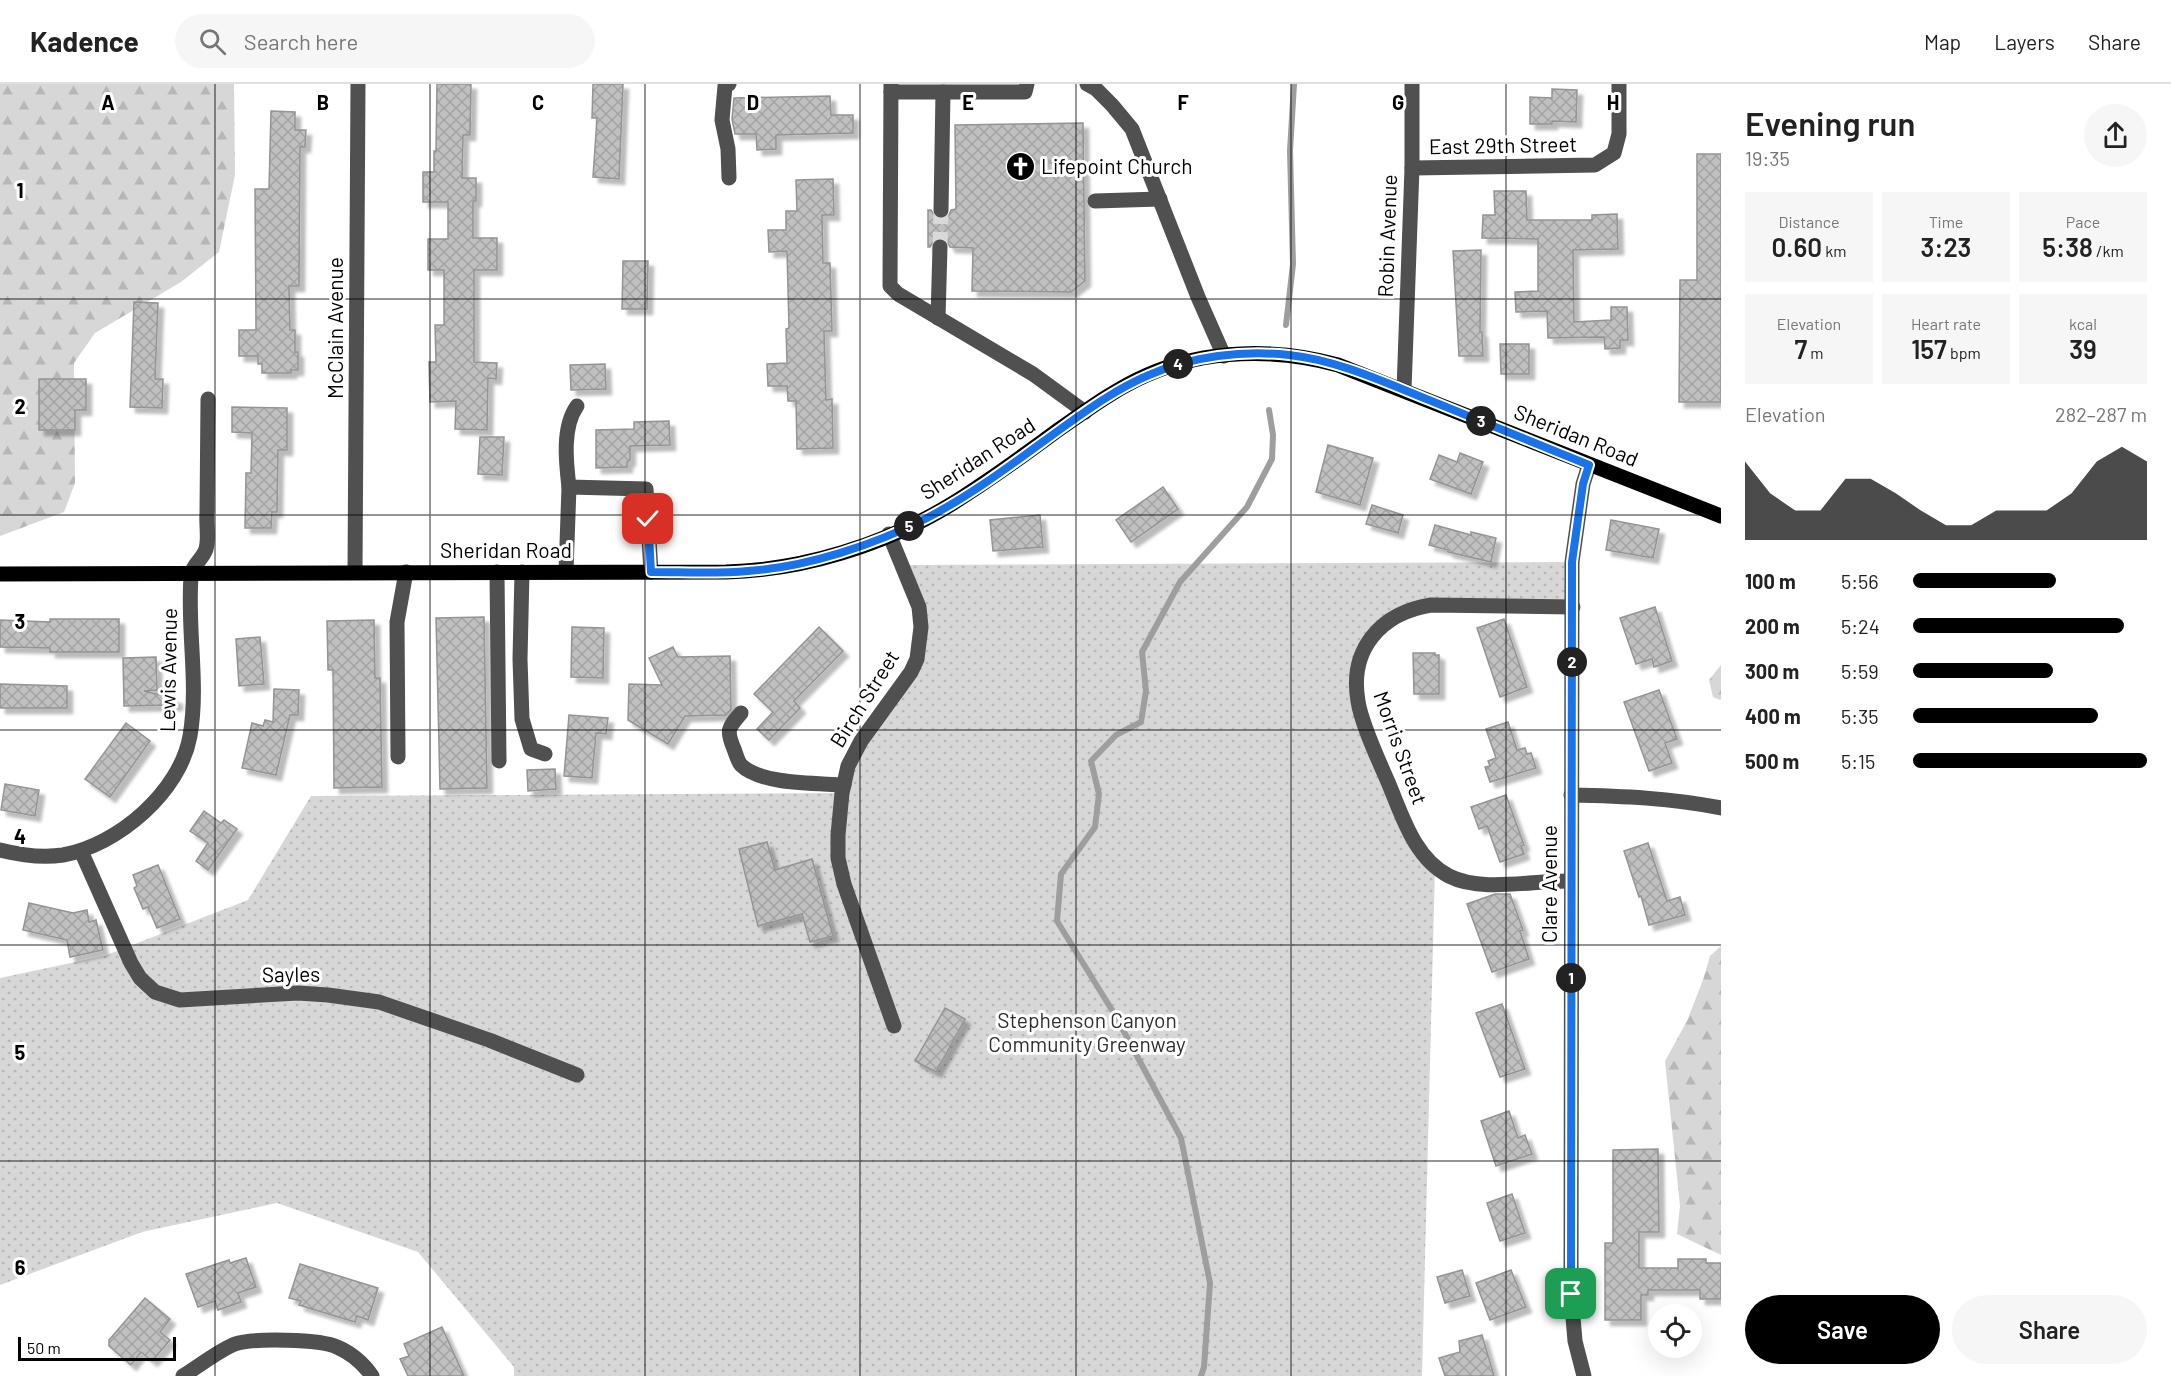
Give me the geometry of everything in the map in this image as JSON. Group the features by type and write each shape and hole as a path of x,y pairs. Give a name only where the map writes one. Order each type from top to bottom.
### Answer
{"main road":[{"name":"Sheridan Road","path":"0,574 737,572 776,568 817,559 927,518 1085,412 1146,376 1184,363 1256,353 1314,358 1404,390 1721,516"}],"street":[{"name":"McClain Avenue","path":"355,572 358,84"},
{"path":"729,84 725,86 722,120 728,150 729,178"},
{"path":"1027,84 1025,92 943,92 891,88 890,286 898,294 1033,374 1085,412"},
{"path":"1087,84 1113,105 1132,129 1198,297 1224,356"},
{"name":"Robin Avenue","path":"1404,390 1412,168 1412,84"},
{"name":"East 29th Street","path":"1412,168 1596,165 1614,153 1618,134 1619,84"},
{"path":"940,210 943,92"},
{"path":"1095,201 1160,199"},
{"path":"938,318 940,247"},
{"path":"191,574 206,549 208,399"},
{"path":"566,572 569,487 567,435 572,412 577,406"},
{"name":"Clare Avenue","path":"1584,1376 1575,1341 1571,1294 1572,562 1583,484 1589,465"},
{"path":"569,487 646,489 651,572"},
{"name":"Birch Street","path":"889,534 919,607 921,627 917,659 911,672 861,741 848,766 838,835 838,858 844,884 894,1026"},
{"path":"398,758 397,622 406,572"},
{"path":"497,572 499,761"},
{"path":"522,572 520,659 522,719 531,749 545,754"},
{"name":"Lewis Avenue","path":"0,850 35,856 61,855 81,851 110,838 133,822 165,788 190,738 192,714 191,574"},
{"name":"Morris Street","path":"1571,881 1483,885 1449,876 1435,867 1418,849 1408,830 1358,703 1356,684 1358,667 1365,647 1374,634 1387,621 1416,607 1431,605 1573,607"},
{"path":"741,712 730,726 728,735 740,765 758,776 804,783 844,785"},
{"path":"1571,795 1686,801 1721,808"},
{"name":"Sayles","path":"81,851 131,963 140,978 155,992 180,1000 298,993 379,1002 489,1040 577,1076"},
{"path":"183,1376 235,1344 264,1340 305,1341 335,1345 363,1363 372,1376"}],"green space":[{"path":"0,84 234,84 235,175 219,252 181,282 95,333 74,363 75,483 64,512 0,536"},
{"name":"Stephenson Canyon Community Greenway","path":"1572,562 1573,607 1431,605 1374,634 1356,684 1382,767 1435,867 1422,1376 514,1376 514,1367 418,1252 277,1203 142,1232 0,1285 0,978 104,956 248,900 311,796 842,793 848,766 911,673 921,627 903,565"},
{"path":"1721,665 1720,700 1713,697 1709,680"},
{"path":"1721,946 1721,1255 1677,1234 1680,1206 1665,1061 1687,1021 1710,956"}],"building":[{"path":"437,84 471,84 470,135 463,135 462,178 476,178 476,201 473,201 473,238 497,238 497,270 474,270 474,362 497,363 496,379 488,378 487,430 455,429 456,401 430,402 429,362 436,362 435,325 444,325 444,270 428,270 428,239 448,239 448,202 423,202 423,172 434,172"},
{"path":"593,84 623,84 619,179 593,177 597,118 592,118"},
{"path":"1552,89 1577,90 1576,122 1552,121 1552,124 1530,124 1530,97 1552,98"},
{"path":"830,96 831,115 853,115 853,133 776,135 776,149 757,150 756,134 735,134 732,119 734,98"},
{"path":"271,111 295,112 295,130 306,130 305,147 300,147 299,286 289,286 290,330 295,330 295,352 298,352 298,370 291,370 291,373 262,373 262,364 258,364 258,356 239,356 239,330 256,330 255,189 269,189"},
{"name":"Lifepoint Church","path":"1083,123 1085,281 1071,292 972,291 973,248 950,247 946,239 940,237 928,247 928,210 931,210 936,218 941,220 949,215 951,210 956,209 955,125"},
{"path":"1697,154 1721,154 1721,402 1679,402 1680,280 1697,280"},
{"path":"833,179 834,215 822,215 823,263 830,263 832,331 824,331 826,400 832,399 833,448 797,449 796,401 788,401 787,386 768,386 767,364 787,363 786,329 789,328 787,251 769,252 768,230 786,230 786,211 797,211 796,180"},
{"path":"1494,191 1526,191 1527,220 1592,220 1592,215 1617,214 1618,249 1573,250 1574,322 1611,320 1611,307 1627,307 1628,340 1620,340 1620,348 1605,349 1604,337 1548,338 1547,311 1516,312 1515,292 1538,291 1538,239 1482,238 1483,215 1495,215"},
{"path":"1481,250 1480,332 1482,332 1483,356 1459,356 1453,251"},
{"path":"623,261 648,261 647,309 622,309"},
{"path":"134,302 158,303 155,379 163,379 162,408 130,407"},
{"path":"1500,344 1529,344 1529,374 1501,374"},
{"path":"605,364 606,389 571,390 570,365"},
{"path":"39,379 86,379 86,410 75,410 75,430 39,430"},
{"path":"232,407 287,408 287,450 278,450 277,512 272,512 271,528 245,528 246,473 251,473 252,433 232,432"},
{"path":"669,421 670,445 630,446 630,460 627,462 627,467 596,468 596,430 634,429 634,422"},
{"path":"480,437 504,437 502,475 478,474"},
{"path":"1328,445 1373,458 1360,505 1316,492"},
{"path":"1460,453 1483,462 1471,494 1430,479 1439,455 1457,462"},
{"path":"1163,487 1178,509 1131,542 1116,520"},
{"path":"1372,505 1403,515 1398,533 1366,524"},
{"path":"1040,515 1043,547 993,551 990,520"},
{"path":"1611,520 1659,529 1653,558 1606,550"},
{"path":"1435,525 1471,535 1471,532 1496,538 1491,562 1429,545"},
{"path":"1655,607 1672,661 1654,667 1652,659 1636,664 1620,618"},
{"path":"484,617 487,788 440,789 436,618"},
{"path":"50,619 119,619 119,652 50,652 50,648 0,647 0,620 50,622"},
{"path":"1504,619 1527,687 1500,697 1477,628"},
{"path":"374,620 375,678 380,678 382,787 334,788 333,670 328,670 327,621"},
{"path":"572,627 604,628 603,678 571,677"},
{"path":"819,627 843,651 794,701 800,708 769,740 757,729 773,712 754,694"},
{"path":"260,637 264,684 239,686 236,639"},
{"path":"673,647 678,657 730,656 731,710 726,715 685,716 668,744 628,720 629,684 662,685 649,658"},
{"path":"1413,653 1439,655 1439,694 1414,694"},
{"path":"156,657 157,690 144,691 177,699 177,705 124,706 123,658"},
{"path":"0,684 67,686 67,708 0,708"},
{"path":"274,689 299,690 298,715 290,715 276,775 242,768 252,723 263,726 265,720 273,722"},
{"path":"1659,690 1677,739 1665,743 1672,763 1649,771 1624,702"},
{"path":"569,715 608,718 606,734 596,733 592,778 564,776"},
{"path":"1508,722 1517,750 1525,748 1527,754 1531,753 1536,768 1490,782 1485,767 1490,766 1488,761 1496,758 1486,729"},
{"path":"126,723 150,741 110,797 85,779"},
{"path":"555,769 556,789 528,791 527,770"},
{"path":"5,784 39,790 35,816 1,810"},
{"path":"1506,795 1524,845 1521,846 1524,854 1500,862 1487,826 1479,829 1471,807"},
{"path":"204,811 221,823 224,820 237,829 208,870 196,861 208,843 190,831"},
{"path":"767,842 775,870 812,859 833,936 810,942 802,914 758,926 739,849"},
{"path":"1648,843 1667,901 1680,897 1685,915 1649,925 1624,851"},
{"path":"158,865 180,919 157,928 148,907 143,909 134,888 137,886 133,875"},
{"path":"1495,894 1510,894 1523,930 1520,931 1529,959 1492,972 1467,904"},
{"path":"29,903 73,913 87,910 89,922 96,920 103,950 70,957 67,940 23,930"},
{"path":"1502,1004 1525,1069 1500,1077 1476,1013"},
{"path":"945,1008 965,1019 936,1072 915,1061"},
{"path":"1509,1111 1518,1138 1525,1135 1532,1154 1496,1166 1481,1121"},
{"path":"1658,1149 1659,1232 1639,1232 1639,1268 1678,1268 1678,1259 1706,1259 1706,1263 1721,1263 1721,1299 1700,1299 1700,1290 1648,1290 1648,1295 1641,1295 1641,1320 1605,1320 1605,1243 1613,1243 1613,1150"},
{"path":"1512,1194 1525,1233 1500,1241 1487,1203"},
{"path":"246,1258 256,1287 238,1293 241,1302 218,1310 215,1301 198,1307 186,1274 229,1260 230,1263"},
{"path":"300,1264 378,1288 368,1320 357,1316 355,1322 299,1305 301,1301 289,1298"},
{"path":"1462,1270 1470,1296 1445,1303 1437,1277"},
{"path":"1511,1270 1526,1307 1490,1320 1476,1283"},
{"path":"145,1298 170,1319 160,1332 170,1340 152,1361 141,1352 131,1365 109,1346 109,1340"},
{"path":"442,1327 464,1376 408,1376 400,1359 409,1356 404,1344"},
{"path":"1482,1335 1494,1376 1445,1376 1439,1358 1460,1352 1459,1341"}],"waterway":[{"path":"1286,325 1293,264 1290,151 1294,84"},
{"path":"1201,1376 1204,1367 1210,1283 1181,1138 1115,1015 1057,921 1061,874 1095,827 1099,794 1091,761 1116,735 1141,722 1146,691 1142,652 1180,582 1247,507 1272,459 1273,435 1269,410"}],"tunnel":[{"path":"940,247 941,210"}],"place":[{"name":"Lifepoint Church","path":"1020,167"}],"route":[{"path":"648,519 651,572 747,571 807,562 848,550 927,518 1085,412 1146,376 1184,363 1237,354 1288,354 1338,365 1589,465 1583,484 1572,562 1571,1294"}]}
